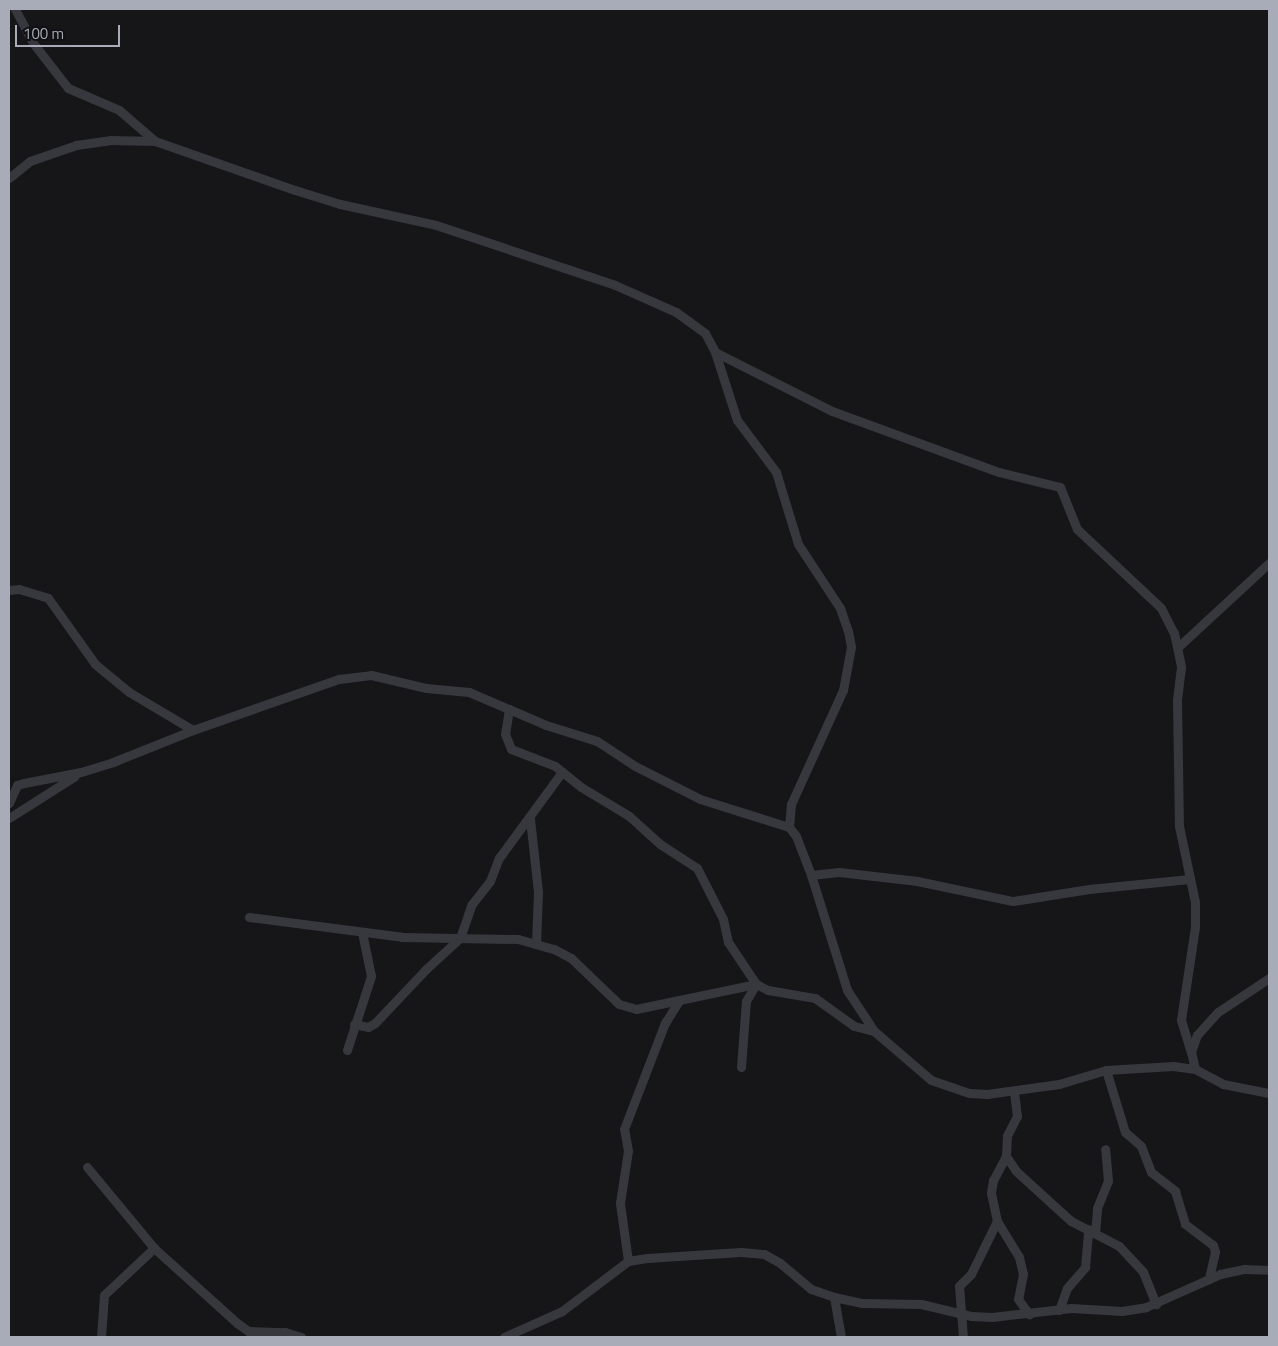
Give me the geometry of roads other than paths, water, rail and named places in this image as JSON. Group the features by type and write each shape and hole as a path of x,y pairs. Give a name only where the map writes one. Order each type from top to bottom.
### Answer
{"street":[{"path":"14,9 33,43 68,88 119,110 154,141"},
{"path":"9,178 30,162 76,145 110,140 154,141 340,204 436,225 651,299 694,324 704,333 714,352 737,420 776,472 798,544 840,608 848,631 851,647 843,690 791,804 789,827"},
{"path":"714,352 832,411 999,472 1060,487 1077,528 1161,608 1170,621 1178,647 1181,667 1176,700 1179,826 1190,879 1195,927 1181,1020 1192,1052 1195,1069"},
{"path":"1178,647 1269,563"},
{"path":"9,590 19,589 48,598 95,664 129,692 193,730"},
{"path":"9,818 45,792 81,772 193,730 339,679 371,675 426,688 469,692 546,725 597,741 635,766 700,799 789,827 796,836 811,875 847,990 874,1031 931,1080 969,1093 1014,1092 1070,1082 1106,1070 1173,1066 1195,1069 1223,1084 1269,1093"},
{"path":"509,709 505,734 509,747 546,760 591,794 629,816 660,844 697,868 723,919 728,942 756,984 768,990 815,998 854,1026 874,1031"},
{"path":"9,802 17,785 81,772"},
{"path":"354,1024 368,1027 376,1023 426,969 460,938 477,895 490,881 508,846 530,819 562,772"},
{"path":"530,819 538,892 536,944"},
{"path":"811,875 839,872 917,881 1013,901 1089,889 1190,879"},
{"path":"249,917 362,932 460,938 501,937 536,944 571,958 627,1008 648,1008 756,984"},
{"path":"347,1050 371,976 362,932"},
{"path":"1192,1052 1197,1035 1218,1012 1269,978"},
{"path":"741,1067 746,1001 756,984"},
{"path":"628,1261 620,1203 628,1151 624,1129 665,1023 678,1002"},
{"path":"1106,1070 1127,1136 1141,1146 1151,1172 1175,1191 1185,1224 1213,1244 1215,1252 1209,1279"},
{"path":"1014,1092 1017,1116 1007,1136 1006,1156 992,1187 997,1221 1019,1258 1023,1274 1018,1299 1029,1314"},
{"path":"1059,1310 1067,1288 1085,1267 1097,1208 1108,1181 1106,1149"},
{"path":"1006,1156 1016,1171 1065,1215 1119,1246 1139,1266 1156,1304"},
{"path":"87,1168 154,1248 200,1291 248,1330 286,1332 301,1337"},
{"path":"962,1337 962,1311 959,1286 971,1274 997,1221"},
{"path":"101,1337 104,1294 154,1248"},
{"path":"504,1337 562,1311 628,1261 741,1252 764,1254 780,1263 811,1289 834,1298 862,1303 921,1304 962,1311 971,1316 1029,1314 1059,1310 1122,1310 1156,1304 1209,1279 1238,1270 1269,1270"},
{"path":"834,1298 841,1337"}]}
